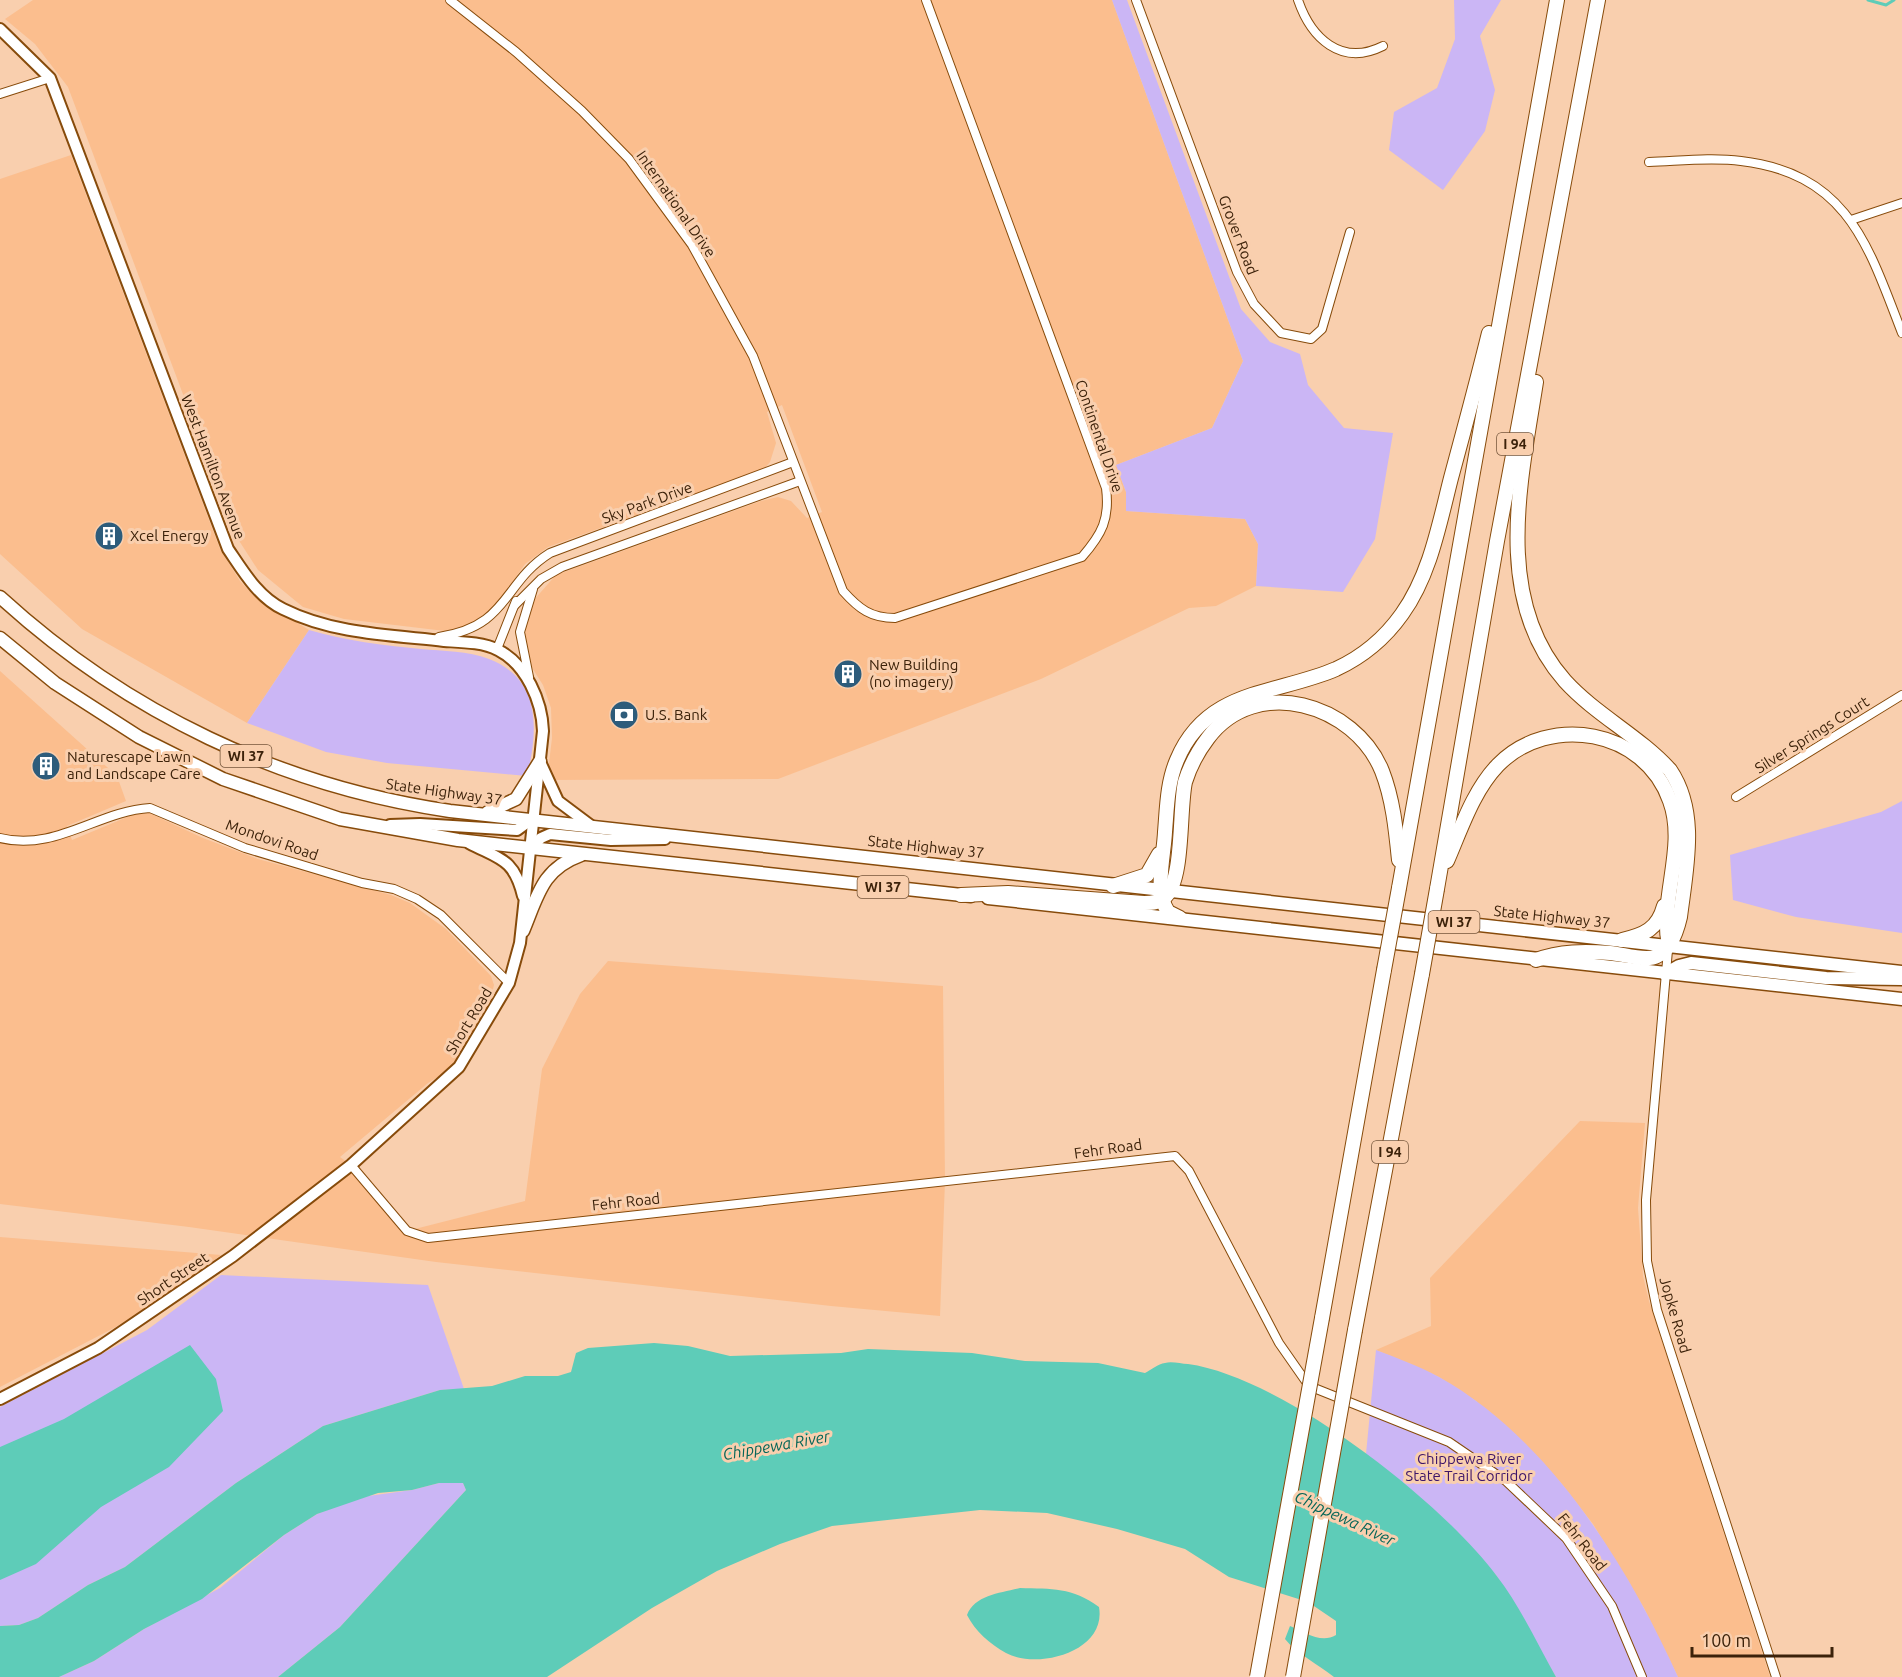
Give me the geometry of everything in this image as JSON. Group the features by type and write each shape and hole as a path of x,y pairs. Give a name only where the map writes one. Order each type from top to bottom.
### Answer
{"highway":[{"name":"I 94","path":"1257,1677 1557,0"},
{"name":"I 94","path":"1293,1677 1422,974 1497,541 1598,0"},
{"path":"1536,960 1555,954 1575,952 1652,958 1669,945 1680,917 1689,825 1682,789 1663,762 1581,696 1546,656 1531,620 1522,585 1517,536 1520,486 1550,295 1547,276"},
{"path":"1113,886 1140,879 1154,868 1158,859 1171,780 1177,759 1194,734 1213,714 1242,697 1318,676 1347,663 1381,639 1405,609 1420,582 1434,542 1498,300 1505,293"},
{"path":"961,896 1008,893 1144,903 1164,894 1177,864 1185,783 1192,762 1209,735 1232,717 1271,703 1320,709 1348,724 1361,737 1382,771 1388,791 1400,882"},
{"path":"1437,886 1473,802 1496,767 1529,743 1567,733 1588,735 1614,743 1638,757 1651,769 1664,787 1673,814 1666,927 1669,945"},
{"path":"1166,816 1164,894 1168,912 1180,918"},
{"path":"1622,940 1643,935 1658,922 1671,872"}],"main road":[{"name":"State Highway 37","path":"0,597 66,654 112,686 209,741 273,767 337,788 410,805 999,870 1164,894 1287,902 1902,972"},
{"name":"WI 37","path":"0,638 54,683 90,707 185,762 224,779 314,811 381,826 463,840 530,848 1902,999"},
{"path":"481,814 500,809 516,799 540,761"},
{"path":"523,931 544,883 553,869 565,861 585,854"},
{"path":"1665,974 1679,966 1691,963 1826,978 1902,979"}],"street":[{"name":"International Drive","path":"450,0 516,52 582,111 629,159 646,181 692,245 753,356 800,481"},
{"name":"Continental Drive","path":"800,481 843,591 856,606 877,618 895,618 1082,557 1094,543 1105,524 1108,507 1106,488 926,0"},
{"name":"Grover Road","path":"1136,0 1237,272 1254,304 1281,333 1311,339 1322,329 1350,232"},
{"path":"1298,0 1309,27 1329,46 1358,52 1383,46"},
{"name":"West Hamilton Avenue","path":"0,29 50,78 228,549 252,584 282,609 333,628 497,649"},
{"path":"0,94 50,78"},
{"path":"1649,162 1742,161 1795,174 1820,187 1835,200 1851,220 1902,333"},
{"path":"1851,220 1902,203"},
{"name":"Sky Park Drive","path":"429,639 457,634 483,622 501,607 540,559 561,548 793,462"},
{"name":"Sky Park Drive","path":"515,605 534,586 562,567 800,481"},
{"name":"Sky Park Drive","path":"497,649 515,605 520,582"},
{"path":"530,848 540,761 542,718 530,684 520,632 534,586"},
{"path":"497,649 518,667 530,684"},
{"name":"Silver Springs Court","path":"1737,797 1902,695"},
{"path":"540,761 546,781 558,801 590,825"},
{"name":"Mondovi Road","path":"0,838 35,841 60,836 136,808 150,808 245,848 362,883 394,888 417,899 441,915 508,983"},
{"path":"381,826 420,824 517,830 532,819"},
{"path":"530,848 541,838 550,834 620,840 701,837"},
{"path":"463,840 508,863 519,882 525,906"},
{"name":"Short Road","path":"351,1165 459,1067 508,983 523,931 530,848"},
{"name":"Jopke Road","path":"1669,945 1646,1200 1647,1261 1665,1335 1715,1482 1776,1677"},
{"name":"Fehr Road","path":"351,1165 407,1231 428,1238 1175,1156 1190,1171 1279,1343 1309,1386 1449,1442 1506,1481 1566,1538 1612,1606 1642,1677"},
{"name":"Short Street","path":"0,1400 98,1348 146,1316 269,1230 351,1165"}],"shaded area":[{"path":"33,0 1112,0 1243,361 1212,428 1116,465 1126,492 1126,511 1245,519 1258,544 1256,586 1216,606 1189,608 1041,679 778,779 547,780 552,738 551,708 543,685 529,663 525,644 526,621 532,602 556,575 761,501 778,497 791,501 807,518 822,512 782,405 767,412 776,443 770,462 764,469 548,547 525,564 490,614 460,629 445,631 344,619 303,607 258,570 236,536 68,87 35,44 5,19"},
{"path":"71,155 220,549 240,581 253,595 309,630 247,723 82,629 0,554 0,179"},
{"path":"0,671 117,776 126,801 67,826 72,840 132,815 149,813 203,838 258,859 391,895 410,903 446,929 491,976 494,985 488,1010 471,1041 452,1068 428,1083 340,1157 351,1165 407,1231 525,1201 542,1069 580,994 608,961 943,986 945,1181 940,1316 436,1262 189,1227 0,1204"},
{"path":"1580,1121 1645,1123 1638,1208 1643,1276 1649,1301 1770,1677 1678,1677 1644,1608 1593,1524 1561,1483 1518,1437 1476,1401 1439,1377 1376,1350 1431,1326 1430,1278"},
{"path":"0,1237 221,1255 153,1305 0,1387"}],"green space":[{"path":"1112,0 1127,0 1241,309 1270,342 1300,354 1308,385 1344,428 1393,433 1375,539 1343,592 1256,586 1258,544 1245,519 1126,511 1126,492 1116,465 1212,428 1243,361"},
{"path":"1454,0 1501,0 1480,36 1495,90 1485,131 1443,190 1389,150 1394,112 1437,88 1455,39"},
{"path":"309,630 365,642 473,654 506,668 519,680 532,708 533,742 527,776 387,763 326,752 247,723"},
{"path":"1902,801 1902,933 1796,917 1733,900 1730,855 1881,812"},
{"path":"221,1275 428,1285 464,1389 440,1390 323,1426 236,1483 125,1567 88,1585 38,1618 19,1625 0,1626 0,1407 147,1330"},
{"name":"Chippewa River State Trail Corridor","path":"1376,1350 1439,1377 1479,1403 1516,1434 1550,1469 1581,1508 1609,1549 1635,1592 1678,1677 1556,1677 1496,1575 1437,1513 1366,1454"},
{"path":"439,1483 463,1483 466,1490 340,1627 278,1677 59,1677 94,1661 144,1629 220,1588 284,1535 317,1514 361,1497 412,1490"}],"water":[{"name":"Chippewa River","path":"654,1343 688,1346 730,1356 841,1353 868,1349 972,1353 1025,1361 1098,1363 1145,1373 1162,1364 1174,1362 1226,1374 1268,1392 1312,1416 1398,1478 1437,1512 1470,1545 1505,1587 1556,1677 1334,1677 1301,1654 1285,1639 1290,1626 1319,1638 1336,1635 1336,1621 1308,1602 1229,1577 1185,1549 1117,1529 1047,1513 980,1510 832,1526 780,1544 717,1571 652,1608 547,1677 278,1677 340,1627 466,1490 463,1483 439,1483 412,1490 378,1493 317,1514 284,1535 202,1599 144,1629 94,1661 59,1677 0,1677 0,1626 19,1625 38,1618 88,1585 125,1567 236,1483 323,1426 440,1390 492,1386 525,1376 558,1376 571,1372 576,1353 588,1348"},
{"path":"190,1345 216,1379 223,1411 169,1467 101,1507 36,1564 0,1580 0,1447 64,1419"},
{"path":"1020,1588 1061,1590 1089,1600 1099,1607 1099,1623 1092,1636 1081,1646 1051,1658 1019,1658 1000,1649 979,1632 967,1615 971,1608 982,1599"}],"waterway":[{"path":"1868,0 1886,5 1894,0"}],"place":[{"name":"Xcel Energy","path":"109,536"},
{"name":"New Building (no imagery)","path":"848,674"},
{"name":"U.S. Bank","path":"624,715"},
{"name":"Naturescape Lawn and Landscape Care","path":"46,766"}]}
